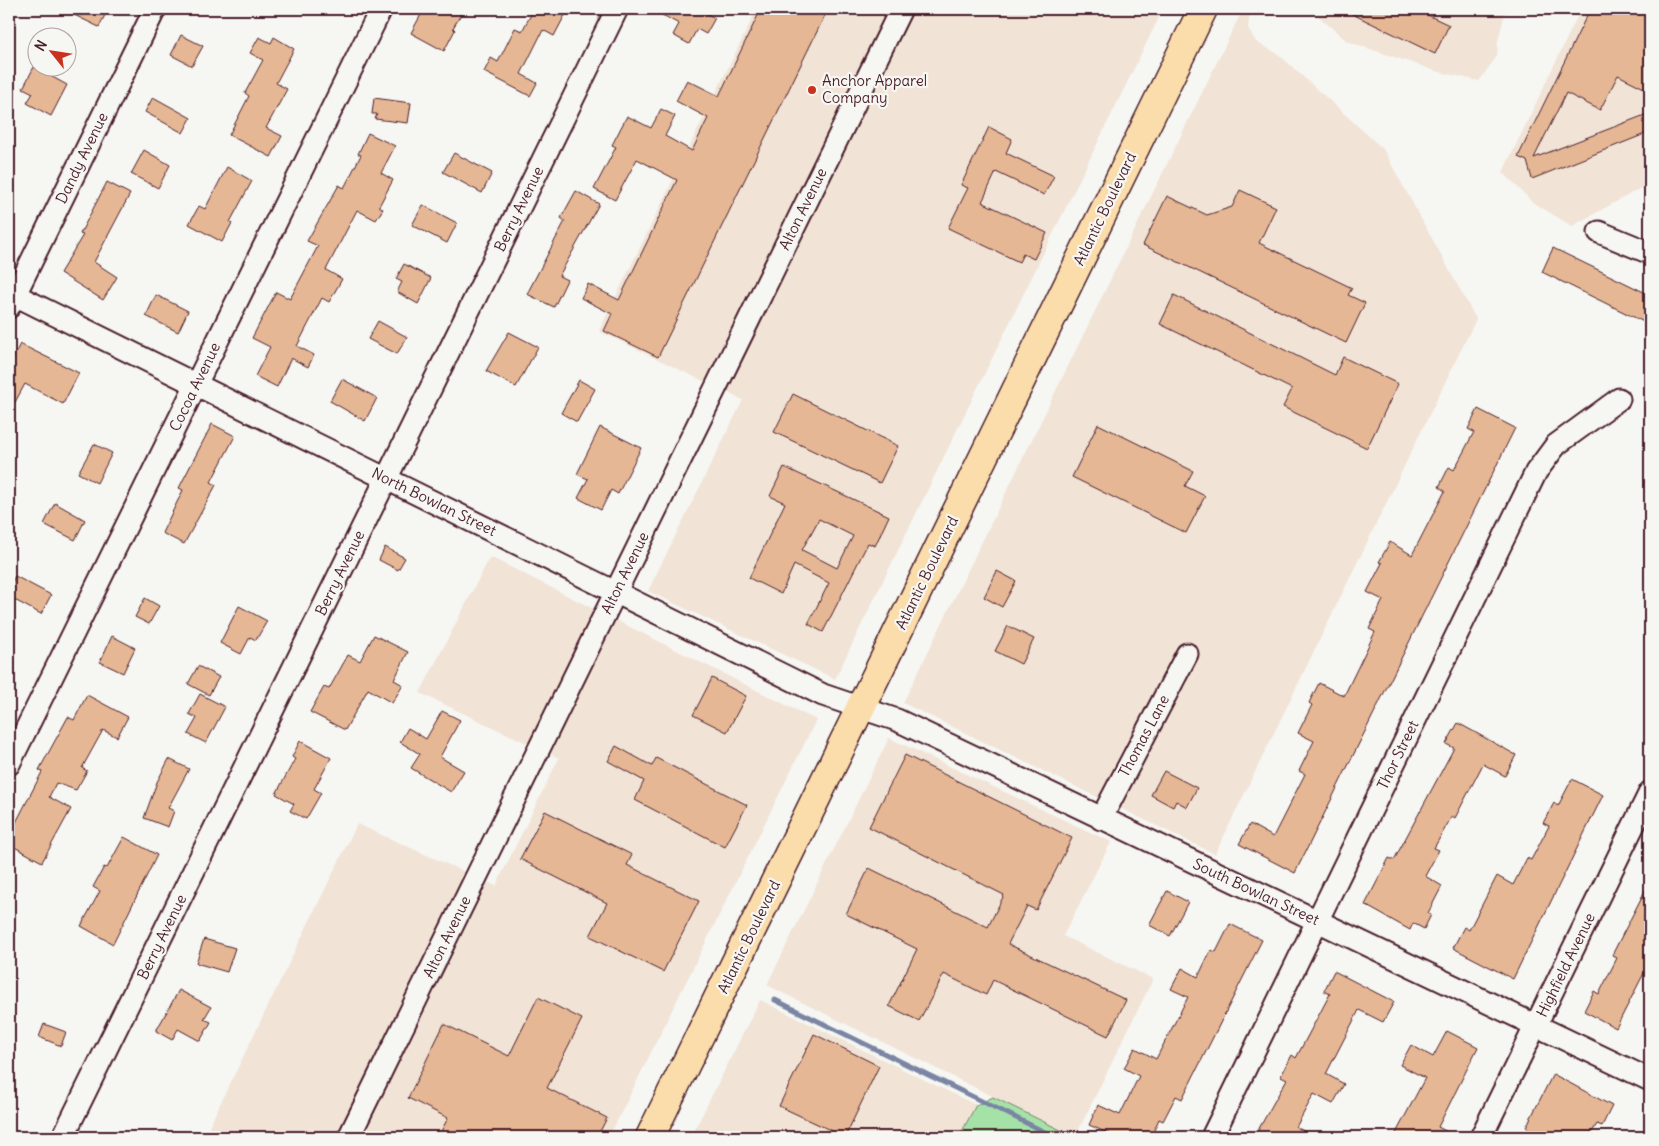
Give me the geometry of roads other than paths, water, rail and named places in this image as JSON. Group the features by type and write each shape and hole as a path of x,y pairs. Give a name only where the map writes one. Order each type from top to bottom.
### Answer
{"main road":[{"name":"Atlantic Boulevard","path":"650,1137 1203,9"}],"street":[{"name":"Dandy Avenue","path":"11,298 155,9"},
{"name":"Cocoa Avenue","path":"9,764 381,9"},
{"name":"Berry Avenue","path":"63,1137 617,9"},
{"name":"Alton Avenue","path":"349,1137 902,9"},
{"path":"1599,232 1650,253"},
{"name":"North Bowlan Street","path":"11,298 196,384 823,695 861,708"},
{"name":"Thor Street","path":"1212,1137 1536,472 1556,445 1618,399"},
{"name":"Thomas Lane","path":"1101,819 1187,654"},
{"name":"South Bowlan Street","path":"861,708 897,720 1650,1080"},
{"name":"Highfield Avenue","path":"1481,1137 1650,792"}],"waterway":[{"path":"775,1000 1055,1137"}],"place":[{"name":"Anchor Apparel Company","path":"812,90"}]}
